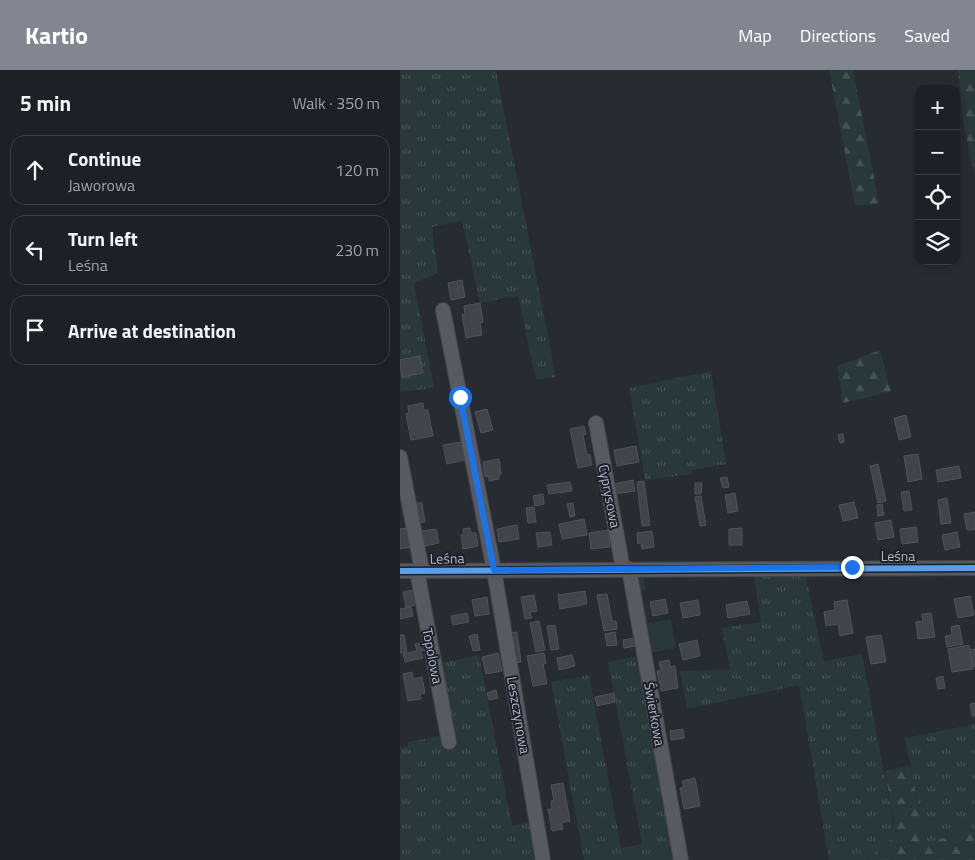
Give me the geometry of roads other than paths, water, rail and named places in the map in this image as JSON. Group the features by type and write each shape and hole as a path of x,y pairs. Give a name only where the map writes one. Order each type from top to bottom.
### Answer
{"street":[{"name":"Leszczynowa","path":"443,310 494,570 543,860"},
{"name":"Cyprysowa","path":"596,422 626,569"},
{"name":"Topolowa","path":"400,457 449,742"},
{"name":"Leśna","path":"400,571 975,568"},
{"name":"Świerkowa","path":"626,569 681,860"}]}
